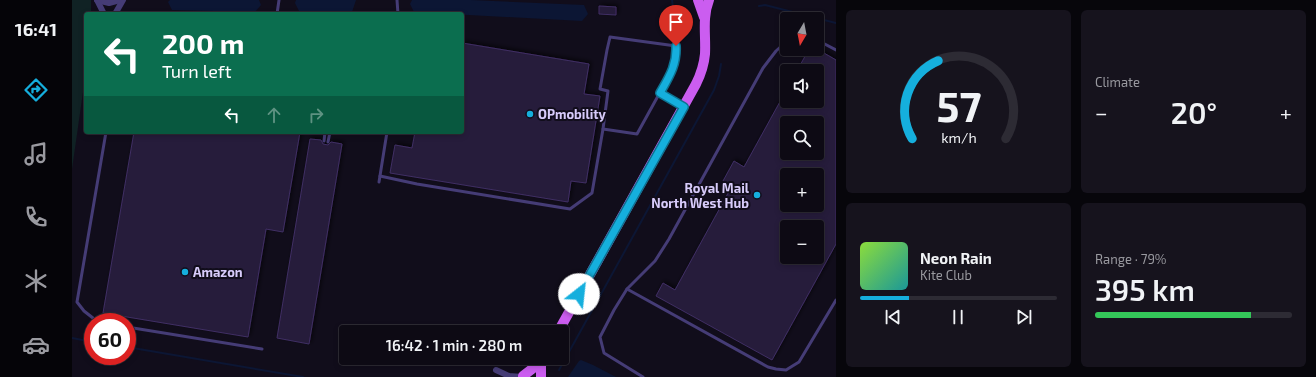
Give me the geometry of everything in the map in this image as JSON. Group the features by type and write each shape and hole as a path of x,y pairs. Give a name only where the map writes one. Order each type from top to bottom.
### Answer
{"main road":[{"path":"562,325 696,84 703,66 705,42 704,17 698,0"},
{"path":"704,17 709,0"},
{"path":"522,377 536,365"},
{"path":"541,377 542,365"},
{"path":"522,377 532,377"}],"street":[{"path":"97,0 109,3 120,0"},
{"path":"97,0 103,12"},
{"path":"116,12 123,0"},
{"path":"502,377 496,370 509,376 522,377"}],"lane":[{"path":"277,12 279,0"},
{"path":"397,0 398,12"},
{"path":"380,176 417,184 570,209 592,193 608,91 600,89 610,37 676,46 674,67 637,134 603,128"},
{"path":"824,44 836,50"},
{"path":"643,377 604,352 600,336 627,289 655,260 662,250 763,68 780,47"},
{"path":"660,93 684,107"},
{"path":"87,313 77,302 106,134"},
{"path":"324,141 325,134"},
{"path":"328,142 330,134"},
{"path":"379,182 387,134"},
{"path":"627,289 768,367 786,370 799,362 836,300"},
{"path":"136,328 262,349"}],"shaded area":[{"path":"72,0 91,0 91,12 84,12 84,85 72,169"}],"water":[{"path":"170,0 259,0 261,5 255,12 172,10 168,2"},
{"path":"296,0 356,0 352,12 299,11 295,3"},
{"path":"412,0 471,0 584,5 588,14 582,21 464,15 464,12 414,12 410,4"},
{"path":"581,360 593,365 616,377 568,377"}],"building":[{"path":"599,6 616,7 616,15 599,14"},
{"name":"OPmobility","path":"464,43 589,64 584,94 600,96 586,183 571,181 568,202 390,173 395,145 412,148 415,134 464,134"},
{"name":"Royal Mail North West Hub","path":"824,53 836,60 836,244 772,360 656,296 663,283 675,290 732,186 723,181 734,161 744,167 780,102 780,108 824,108 824,64 801,64 805,56 824,56"},
{"name":"Amazon","path":"134,134 300,134 283,232 266,229 248,337 136,318 136,313 103,313"},
{"path":"310,139 321,140 323,144 328,145 331,142 342,144 309,344 277,338"}],"waterway":[{"path":"672,0 674,14"},
{"path":"759,6 765,5 836,23"},
{"path":"559,370 714,90 721,64"},
{"path":"72,338 84,340"},
{"path":"136,349 303,377"}],"place":[{"name":"OPmobility","path":"530,114"},
{"name":"Royal Mail North West Hub","path":"757,195"},
{"name":"Amazon","path":"185,272"}],"route":[{"path":"579,294 684,107 660,93 674,67 676,46"}]}
